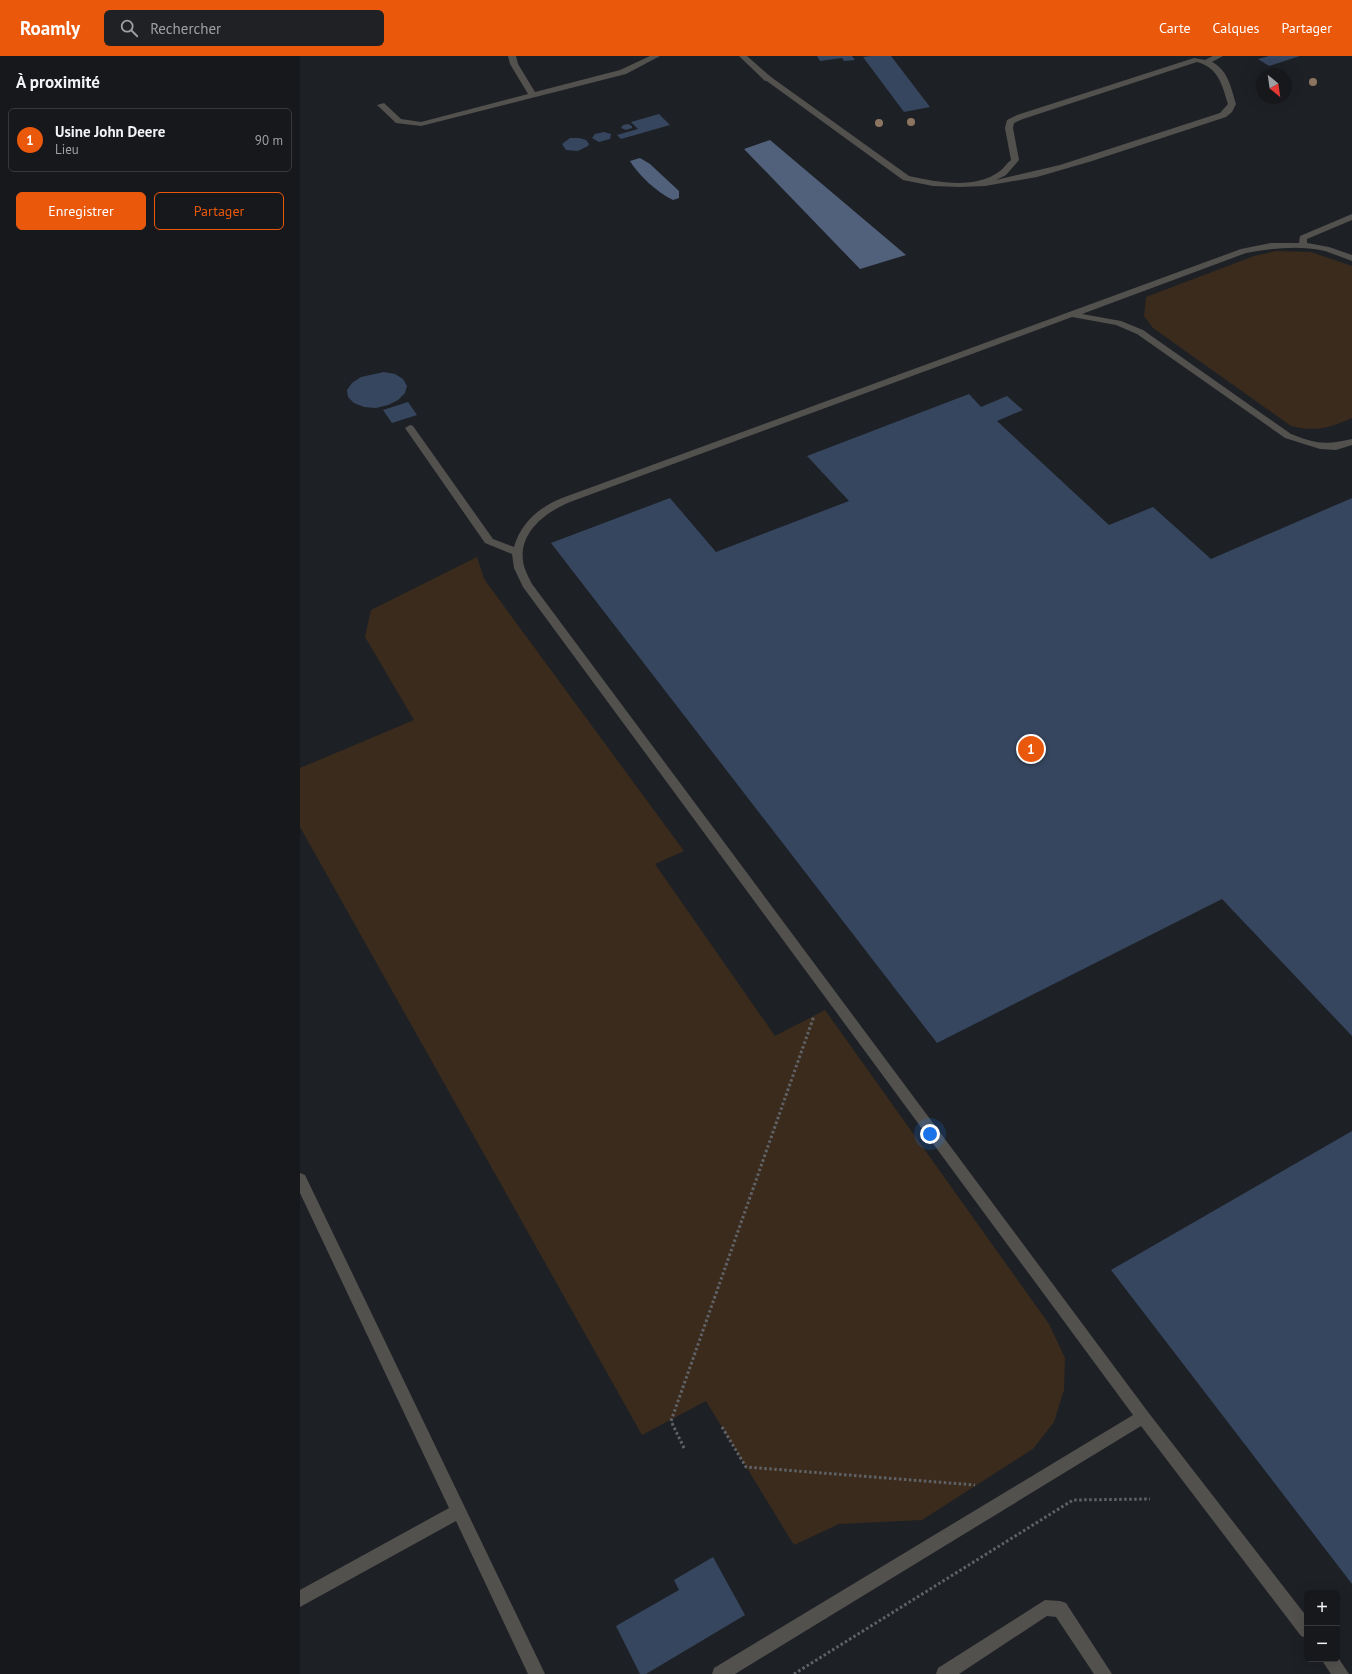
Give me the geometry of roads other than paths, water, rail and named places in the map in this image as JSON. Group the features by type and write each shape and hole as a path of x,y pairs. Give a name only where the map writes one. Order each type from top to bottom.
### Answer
{"street":[{"path":"512,56 514,64 532,94"},
{"path":"381,105 399,121 421,124 532,94 623,72 656,56"},
{"path":"743,56 768,79 906,178 947,186 980,184 1042,174 1223,115 1229,110 1232,104 1223,75 1206,62 1197,60 1020,117 1010,122 1009,128 1015,160 1003,173 980,184"},
{"path":"1206,62 1219,56"},
{"path":"1303,245 1303,238 1352,217"},
{"path":"1304,1626 1143,1417 527,585 519,568 518,552 522,537 530,524 545,510 566,500 1244,251 1265,246 1303,245 1334,251 1352,258"},
{"path":"1072,314 1118,323 1140,332 1288,436 1310,446 1332,447 1352,442"},
{"path":"410,428 489,540 518,552"},
{"path":"300,1179 537,1674"},
{"path":"720,1674 1143,1417"},
{"path":"300,1599 459,1511"},
{"path":"944,1674 1045,1608 1060,1609 1104,1674"},
{"path":"1331,1662 1340,1674"}],"water":[{"path":"770,140 906,255 860,269 744,149"},
{"path":"640,158 650,164 679,191 679,198 673,200 667,197 643,178 630,161"}],"place":[{"name":"Usine John Deere","path":"1031,749"}]}
